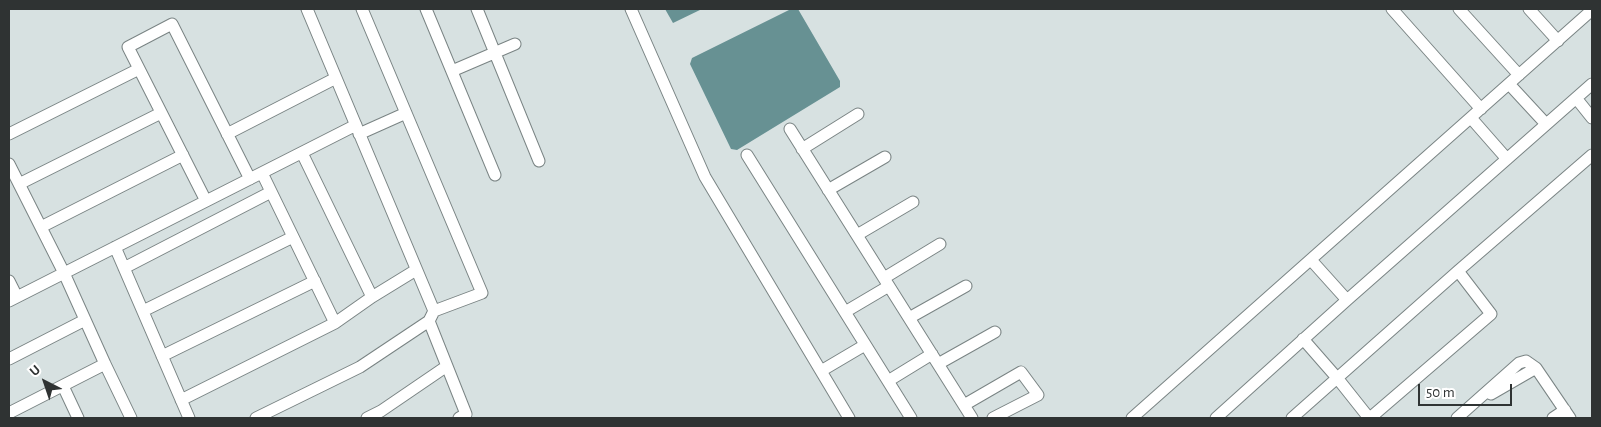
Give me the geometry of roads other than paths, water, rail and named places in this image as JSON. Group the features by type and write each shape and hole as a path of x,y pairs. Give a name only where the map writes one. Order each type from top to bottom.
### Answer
{"street":[{"path":"307,9 416,270 447,366 466,414 459,418"},
{"path":"256,418 360,366 432,316 482,293 362,9"},
{"path":"426,9 495,175"},
{"path":"477,9 538,161"},
{"path":"630,9 705,177 850,418"},
{"path":"1392,9 1481,109"},
{"path":"1459,9 1519,75"},
{"path":"1529,9 1558,40"},
{"path":"1132,418 1592,10"},
{"path":"206,201 128,46 172,24 250,179"},
{"path":"452,71 515,44"},
{"path":"9,134 139,69"},
{"path":"227,134 336,78"},
{"path":"1509,84 1546,124"},
{"path":"1216,418 1592,84"},
{"path":"1576,98 1592,118"},
{"path":"19,184 161,112"},
{"path":"9,281 13,298 302,153 406,112"},
{"path":"802,149 858,114"},
{"path":"1470,118 1508,159"},
{"path":"790,129 972,418"},
{"path":"302,153 372,297"},
{"path":"41,227 183,155"},
{"path":"747,155 911,418"},
{"path":"1292,418 1592,155"},
{"path":"828,190 885,157"},
{"path":"9,164 64,272 131,418"},
{"path":"262,173 335,323"},
{"path":"124,268 272,192"},
{"path":"857,235 913,202"},
{"path":"142,311 293,237"},
{"path":"845,312 940,244"},
{"path":"115,247 189,418"},
{"path":"1311,260 1347,300"},
{"path":"181,400 335,323 416,270"},
{"path":"1304,339 1370,418 1491,314 1458,271"},
{"path":"162,356 315,281"},
{"path":"909,318 966,286"},
{"path":"9,359 85,320"},
{"path":"888,381 995,332"},
{"path":"821,371 865,345"},
{"path":"1457,418 1519,363 1526,361 1536,368 1568,414 1553,418"},
{"path":"9,413 105,364"},
{"path":"367,418 381,411 447,366"},
{"path":"964,405 1020,372 1038,395 993,418"},
{"path":"62,386 78,418"}],"water":[{"path":"665,9 702,9 673,23"},
{"path":"791,9 798,9 840,81 840,87 737,150 731,149 690,64 692,58"}]}
